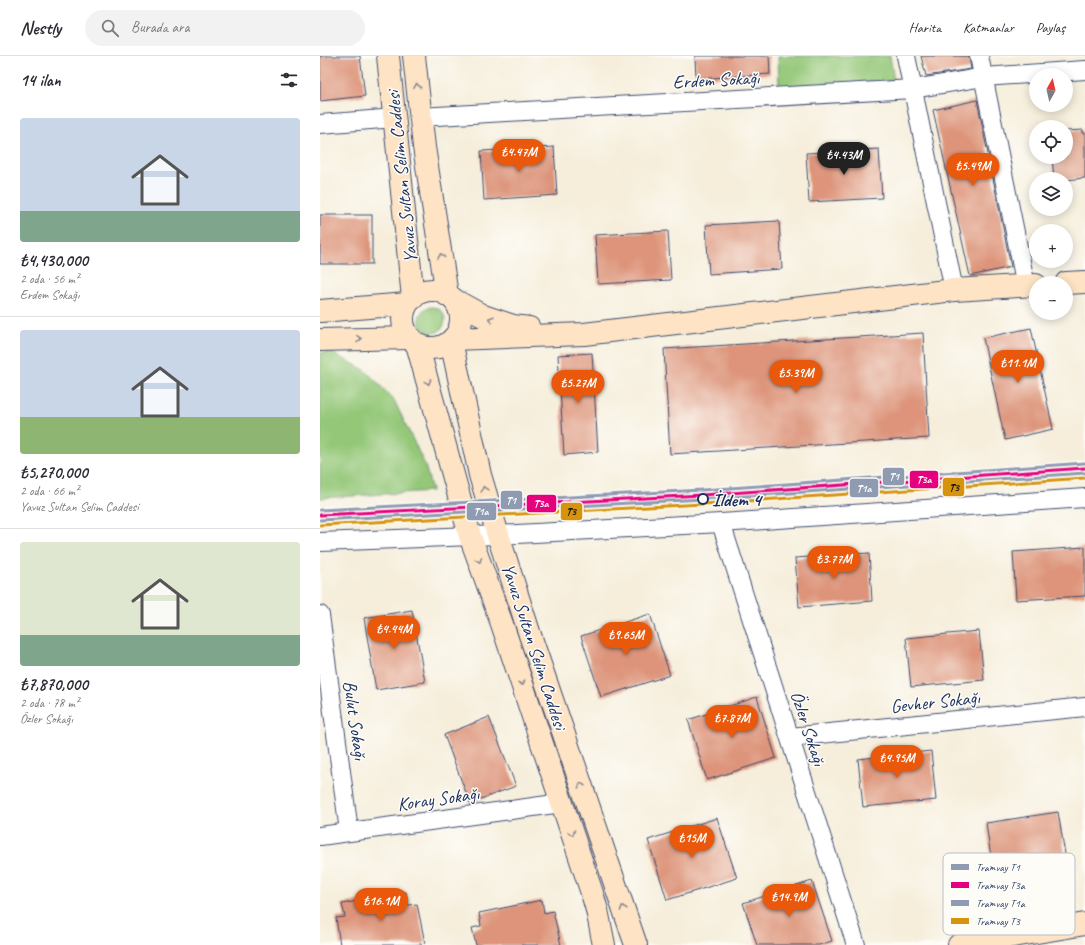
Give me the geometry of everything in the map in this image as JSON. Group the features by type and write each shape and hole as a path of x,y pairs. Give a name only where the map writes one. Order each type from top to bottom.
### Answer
{"street":[{"name":"Yavuz Sultan Selim Caddesi","path":"388,56 395,118 410,301"},
{"name":"Yavuz Sultan Selim Caddesi","path":"414,56 424,147 450,298"},
{"path":"906,56 954,290"},
{"path":"979,56 1029,276"},
{"name":"Erdem Sokağı","path":"420,117 913,89 984,77 1085,70"},
{"path":"320,124 395,118"},
{"path":"1073,283 1085,282"},
{"path":"452,340 584,334 954,290 1029,285"},
{"path":"450,298 459,308 461,317 457,334 452,340 443,346 435,348 426,348 414,341 405,331 403,322 404,313 410,301 421,293 430,291 439,291 483,316 513,326 584,334"},
{"path":"320,311 410,301"},
{"path":"320,340 414,341"},
{"name":"Yavuz Sultan Selim Caddesi","path":"452,340 480,475 498,535 530,635 636,945"},
{"name":"Yavuz Sultan Selim Caddesi","path":"414,341 470,536 502,624 596,904 604,945"},
{"path":"320,542 498,535 721,523 1085,498"},
{"name":"Özler Sokağı","path":"721,523 856,945"},
{"name":"Bulut Sokağı","path":"320,615 349,831"},
{"name":"Gevher Sokağı","path":"790,737 1085,707"},
{"name":"Koray Sokağı","path":"320,836 562,803"},
{"path":"1075,926 1085,924"},
{"path":"959,945 1019,935"}],"green space":[{"path":"778,56 890,56 894,81 779,90"},
{"path":"432,307 441,311 445,320 441,329 432,333 423,329 419,320 423,311"},
{"path":"330,352 365,370 394,400 425,465 432,491 320,498 320,353"}],"building":[{"path":"320,56 360,56 365,96 320,101"},
{"path":"695,56 769,56 770,74 696,79"},
{"path":"921,56 969,56 971,69 926,76"},
{"path":"977,100 1011,267 970,276 933,110"},
{"path":"1083,130 1083,133 1085,133 1085,178 1073,179 1073,172 1053,172 1053,164 1073,164 1073,131"},
{"path":"554,147 557,195 484,200 481,151"},
{"path":"879,149 882,198 809,202 806,153"},
{"path":"320,215 372,215 372,264 320,264"},
{"path":"779,221 782,269 709,274 706,225"},
{"path":"668,231 671,280 598,284 595,235"},
{"path":"1031,328 1053,429 1005,440 983,338"},
{"path":"923,333 929,438 670,454 664,349"},
{"path":"592,353 598,452 564,455 558,355"},
{"path":"1085,547 1085,596 1016,600 1013,552"},
{"path":"869,553 872,601 799,607 795,558"},
{"path":"412,610 425,682 376,690 364,618"},
{"path":"650,614 670,675 601,697 581,636"},
{"path":"979,631 984,680 911,687 906,638"},
{"path":"757,697 776,758 707,780 688,720"},
{"path":"489,717 516,786 470,803 444,735"},
{"path":"931,751 936,800 863,807 858,759"},
{"path":"1058,812 1065,853 990,853 986,823"},
{"path":"717,818 737,878 667,900 648,840"},
{"path":"812,881 832,941 819,945 757,945 743,903"},
{"path":"406,892 408,905 417,904 425,943 415,945 340,945 336,918 345,917 342,904"},
{"path":"542,900 544,913 553,911 561,945 476,945 472,928 481,926 479,913"}],"tram line":[{"name":"T1","path":"320,510 702,490 1085,463"},
{"name":"T3a","path":"320,515 702,495 1085,468"},
{"name":"T1a","path":"320,520 703,499 1085,473"},
{"name":"T3","path":"320,525 703,504 1085,478"}],"place":[{"name":"İldem 4","path":"703,499"}]}
